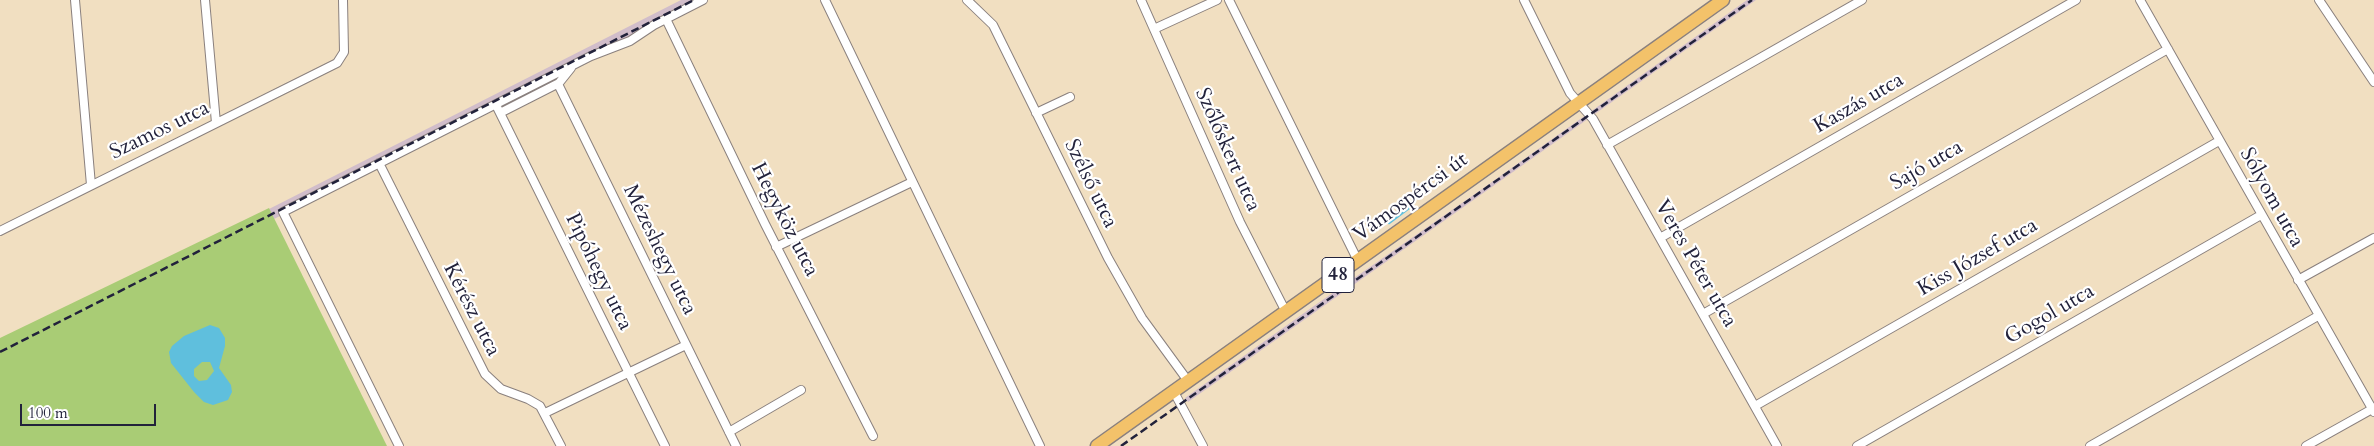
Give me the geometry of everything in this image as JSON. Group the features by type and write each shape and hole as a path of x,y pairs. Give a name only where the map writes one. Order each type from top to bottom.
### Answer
{"main road":[{"name":"Vámospércsi út","path":"1097,446 1579,102 1714,2"}],"street":[{"path":"75,0 91,185"},
{"path":"205,0 216,123"},
{"name":"Szamos utca","path":"0,231 336,62 344,52 343,0"},
{"path":"399,446 283,212 572,66 630,41 666,19 703,0"},
{"path":"825,0 1040,446"},
{"name":"Szélső utca","path":"968,0 994,26 1086,217 1138,311 1188,381"},
{"name":"Szőlőskert utca","path":"1141,0 1240,222 1286,312"},
{"path":"1154,29 1217,0"},
{"path":"1229,0 1358,261"},
{"name":"Veres Péter utca","path":"1524,0 1568,90 1593,119 1777,446"},
{"path":"1607,145 1862,0"},
{"name":"Kaszás utca","path":"1660,238 2076,0"},
{"name":"Sólyom utca","path":"2140,0 2373,410"},
{"path":"2319,0 2374,82"},
{"name":"Hegyköz utca","path":"666,19 776,247 821,330 873,436"},
{"name":"Sajó utca","path":"1703,314 2168,49"},
{"path":"500,114 558,84 572,66"},
{"name":"Mézeshegy utca","path":"558,84 736,446"},
{"path":"1036,113 1070,97"},
{"name":"Pipóhegy utca","path":"496,105 665,446"},
{"name":"Kiss József utca","path":"1755,406 2219,141"},
{"name":"Kérész utca","path":"379,163 485,374 501,388 540,406 561,446"},
{"path":"776,247 912,182"},
{"name":"Gogol utca","path":"1857,446 2261,215"},
{"path":"2298,280 2374,238"},
{"path":"2090,446 2318,316"},
{"path":"545,414 686,345"},
{"path":"729,432 801,390"},
{"path":"1174,392 1203,446"},
{"path":"2306,446 2373,410"}],"shaded area":[{"path":"681,0 706,0 274,219 269,209"},
{"path":"1747,0 1756,0 1188,402 1185,398 1485,187"}],"green space":[{"path":"269,208 387,446 0,446 0,338"}],"water":[{"path":"210,325 219,328 225,338 225,346 219,368 231,385 232,392 228,400 213,405 204,402 171,363 169,352 172,346 184,336","holes":["202,362 210,362 214,371 207,380 199,381 194,376 194,369"]}],"waterway":[{"path":"1389,223 1409,208"}],"railway":[{"path":"0,352 694,0"},
{"path":"1121,446 1752,0"}]}
